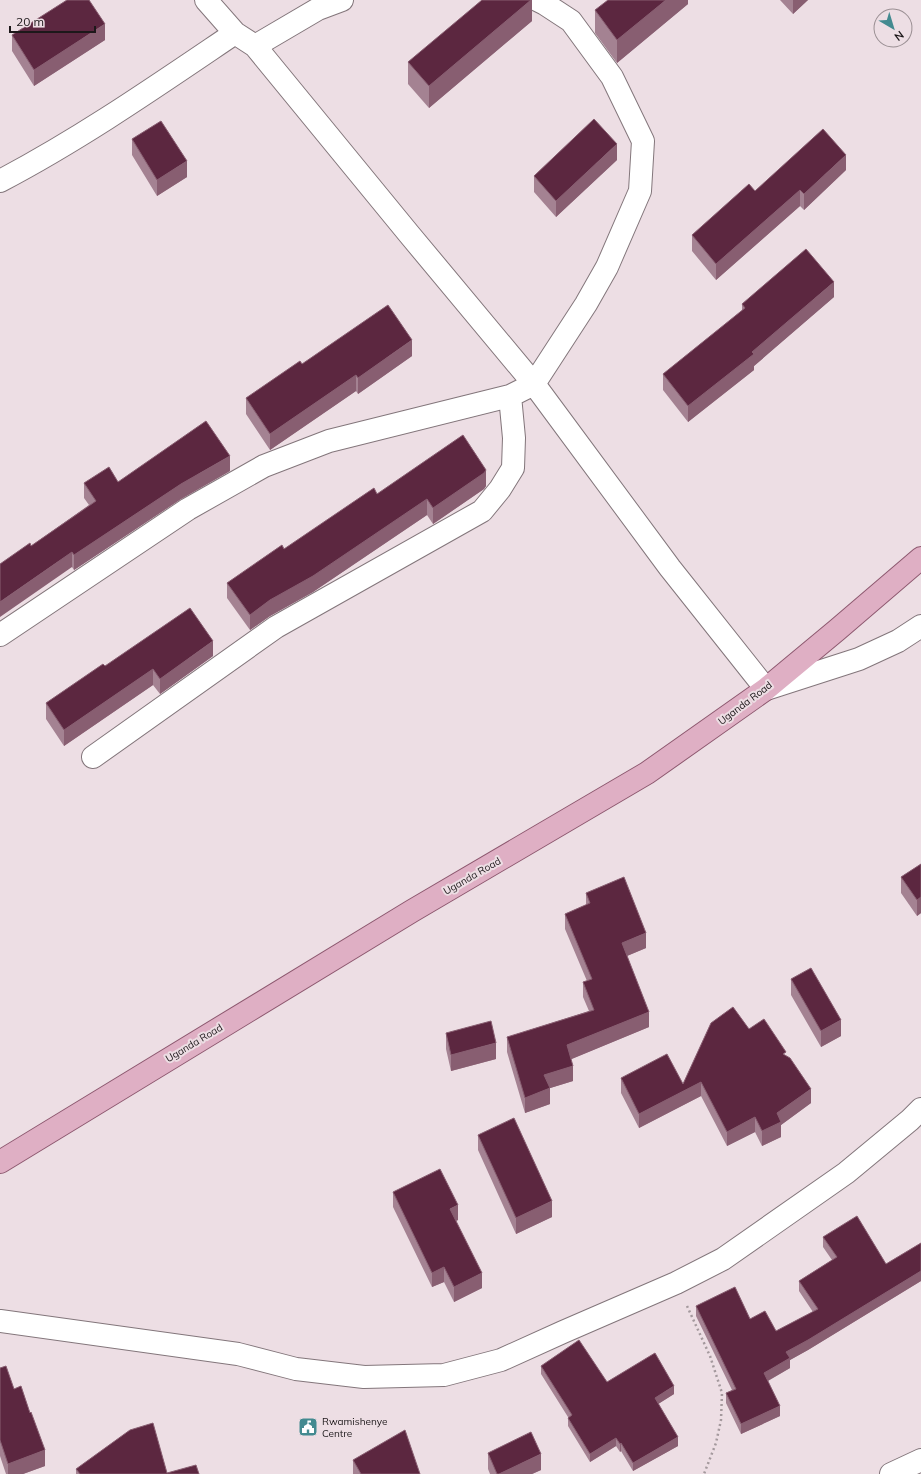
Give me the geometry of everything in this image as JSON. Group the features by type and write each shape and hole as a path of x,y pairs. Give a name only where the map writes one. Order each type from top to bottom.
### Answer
{"main road":[{"name":"Uganda Road","path":"0,1162 412,911 647,773 766,689 921,558"}],"street":[{"path":"206,0 235,34 255,46 534,384 670,568 766,689 859,659 898,641 921,626"},
{"path":"255,46 318,9 342,0"},
{"path":"0,635 188,509 264,466 329,441 510,396 534,384 586,304 607,267 640,191 643,141 612,76 571,21 537,0"},
{"path":"0,181 118,112 235,34"},
{"path":"93,757 276,627 482,511 500,489 513,468 514,438 510,396"},
{"path":"0,1321 238,1354 296,1369 364,1377 444,1375 502,1360 563,1332 676,1284 723,1259 846,1173 921,1110"},
{"path":"891,1474 921,1460"}],"path":[{"path":"676,1284 710,1356 722,1393 721,1420 716,1443 704,1474"}],"building":[{"path":"67,0 89,0 105,24 34,70 12,35"},
{"path":"482,0 531,0 429,86 408,62"},
{"path":"608,0 666,0 617,40 595,10"},
{"path":"594,119 617,144 556,201 534,176"},
{"path":"161,121 187,161 157,180 132,139"},
{"path":"823,129 846,155 804,194 800,190 716,264 692,235 749,184 755,191"},
{"path":"806,249 834,282 752,352 754,354 688,406 663,374 745,308 742,304"},
{"path":"388,305 412,340 358,378 356,375 270,434 246,398 300,361 302,364"},
{"path":"206,421 230,456 181,484 74,555 72,552 0,602 0,564 30,543 31,546 96,501 84,483 109,467 118,482"},
{"path":"463,435 486,470 484,473 433,508 427,499 313,576 270,600 250,615 227,583 282,545 284,549 374,488 377,494"},
{"path":"190,608 213,641 160,679 153,669 64,730 46,703 103,664 105,666"},
{"path":"921,864 921,897 917,900 901,877"},
{"path":"624,877 646,933 622,943 649,1012 567,1045 573,1066 544,1075 550,1088 525,1098 507,1037 594,1010 583,982 592,979 565,914 590,903 586,893"},
{"path":"811,968 841,1020 821,1031 791,979"},
{"path":"733,1007 749,1029 764,1019 786,1052 783,1054 790,1058 811,1089 777,1113 781,1122 762,1131 755,1117 727,1132 701,1082 639,1114 621,1078 667,1054 683,1084 711,1023"},
{"path":"491,1021 496,1043 451,1055 446,1033"},
{"path":"514,1118 552,1201 516,1218 478,1135"},
{"path":"440,1169 458,1205 450,1209 482,1273 454,1287 444,1267 432,1273 393,1192"},
{"path":"857,1216 886,1264 921,1243 921,1271 786,1352 790,1358 764,1373 780,1406 741,1424 726,1393 736,1389 696,1306 735,1287 750,1319 765,1311 776,1331 818,1309 799,1281 837,1257 823,1237"},
{"path":"579,1340 607,1382 655,1353 674,1386 655,1398 678,1437 633,1463 621,1443 620,1444 616,1438 590,1454 568,1418 572,1415 541,1366"},
{"path":"6,1366 14,1389 21,1386 45,1450 8,1464 0,1440 0,1368"},
{"path":"153,1423 167,1473 196,1465 199,1474 80,1474 76,1469 130,1430"},
{"path":"405,1430 420,1474 361,1474 353,1460"},
{"path":"531,1432 541,1454 497,1474 488,1453"}],"place":[{"name":"Rwamishenye Centre","path":"308,1427"}]}
